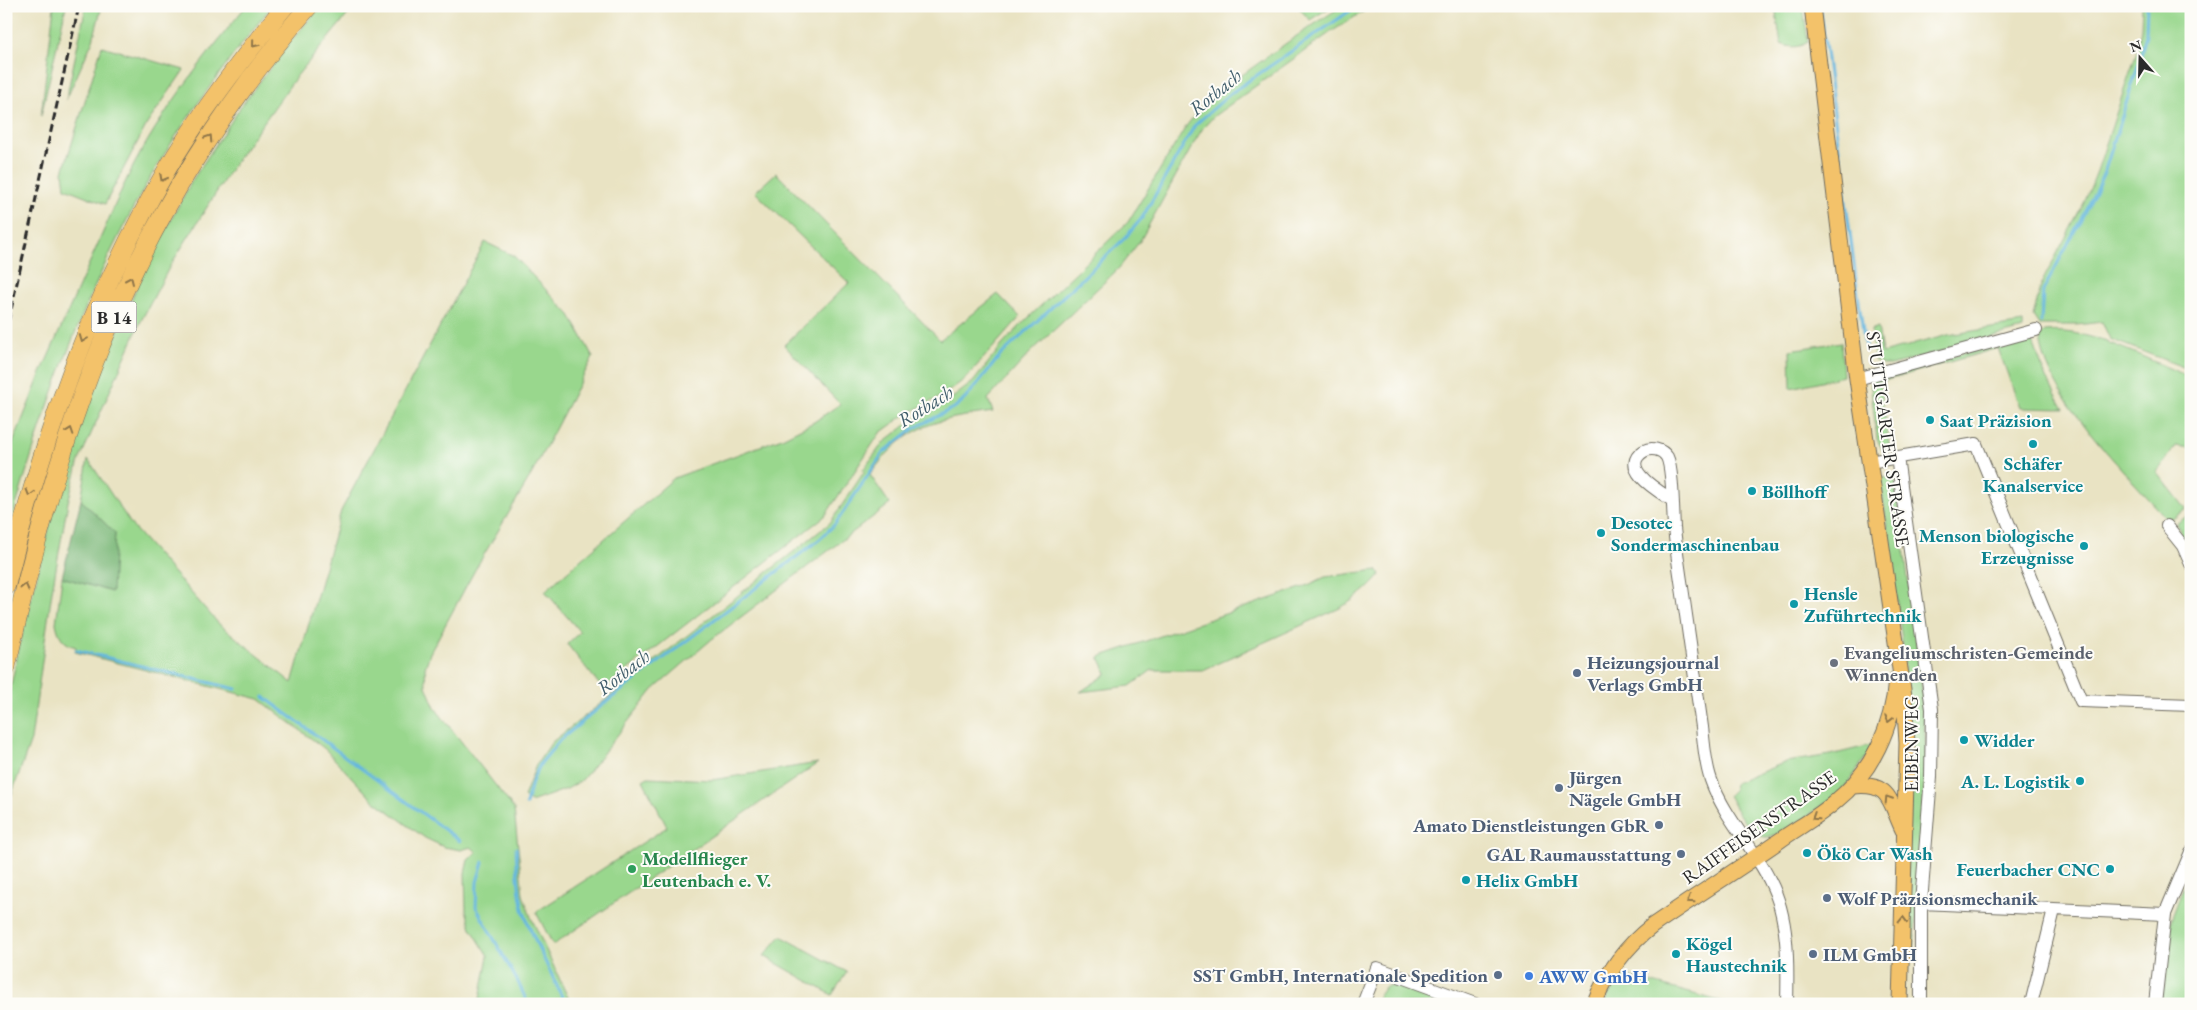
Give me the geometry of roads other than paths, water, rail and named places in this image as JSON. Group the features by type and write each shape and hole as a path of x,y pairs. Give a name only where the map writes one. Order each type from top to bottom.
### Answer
{"highway":[{"name":"B 14","path":"6,586 39,463 62,395 92,318 166,172 221,89 285,6"},
{"name":"B 14","path":"6,669 36,543 66,442 94,364 131,277 172,200 220,122 266,58 309,6"}],"main road":[{"name":"STUTTGARTER STRASSE","path":"1812,6 1869,462 1890,592 1904,696 1907,744 1900,1004"},
{"name":"RAIFFEISENSTRASSE","path":"1594,1004 1611,969 1636,938 1836,802 1853,786 1872,760 1888,724 1895,693 1898,653"},
{"path":"1853,786 1873,785 1882,790 1891,800 1905,836"}],"street":[{"path":"1858,379 2036,330"},
{"path":"1869,462 1976,444 2082,701 2191,705"},
{"name":"EIBENWEG","path":"1896,457 1932,709 1931,777 1921,903 1921,1004"},
{"path":"1672,500 1674,531 1710,779 1733,824 1770,881 1783,922 1787,1004"},
{"path":"2167,526 2183,546 2191,564"},
{"path":"2156,1004 2165,914 2191,852"},
{"path":"1921,903 2165,914"},
{"path":"2031,1004 2054,910"},
{"path":"1363,1004 1376,968 1475,1004"}],"waterway":[{"name":"Rotbach","path":"526,804 533,779 541,763 560,740 605,703 820,539 836,523 883,453 914,428 954,408 965,399 1000,356 1125,238 1142,218 1195,125 1231,93 1357,6"},
{"path":"1820,6 1865,347"},
{"path":"2041,322 2043,291 2105,170 2139,63 2146,35 2147,6"},
{"path":"76,650 236,689"},
{"path":"264,697 460,841"},
{"name":"Rotbach","path":"516,848 523,909 565,1004"},
{"path":"483,862 477,882 476,907 518,982 528,1004"}],"railway":[{"path":"6,332 79,6"}],"place":[{"name":"Saat Präzision","path":"1930,420"},
{"name":"Schäfer Kanalservice","path":"2033,444"},
{"name":"Böllhoff","path":"1752,491"},
{"name":"Desotec Sondermaschinenbau","path":"1601,533"},
{"name":"Menson biologische Erzeugnisse","path":"2084,546"},
{"name":"Hensle Zuführtechnik","path":"1794,604"},
{"name":"Evangeliumschristen-Gemeinde Winnenden","path":"1834,663"},
{"name":"Heizungsjournal Verlags GmbH","path":"1577,673"},
{"name":"Widder","path":"1964,740"},
{"name":"A. L. Logistik","path":"2080,781"},
{"name":"Jürgen Nägele GmbH","path":"1559,788"},
{"name":"Amato Dienstleistungen GbR","path":"1659,825"},
{"name":"Ökö Car Wash","path":"1807,853"},
{"name":"GAL Raumausstattung","path":"1681,854"},
{"name":"Modellflieger Leutenbach e. V.","path":"632,869"},
{"name":"Feuerbacher CNC","path":"2110,869"},
{"name":"Helix GmbH","path":"1466,880"},
{"name":"Wolf Präzisionsmechanik","path":"1827,898"},
{"name":"Kögel Haustechnik","path":"1676,954"},
{"name":"ILM GmbH","path":"1813,954"},
{"name":"SST GmbH, Internationale Spedition","path":"1498,975"},
{"name":"AWW GmbH","path":"1529,976"}]}
